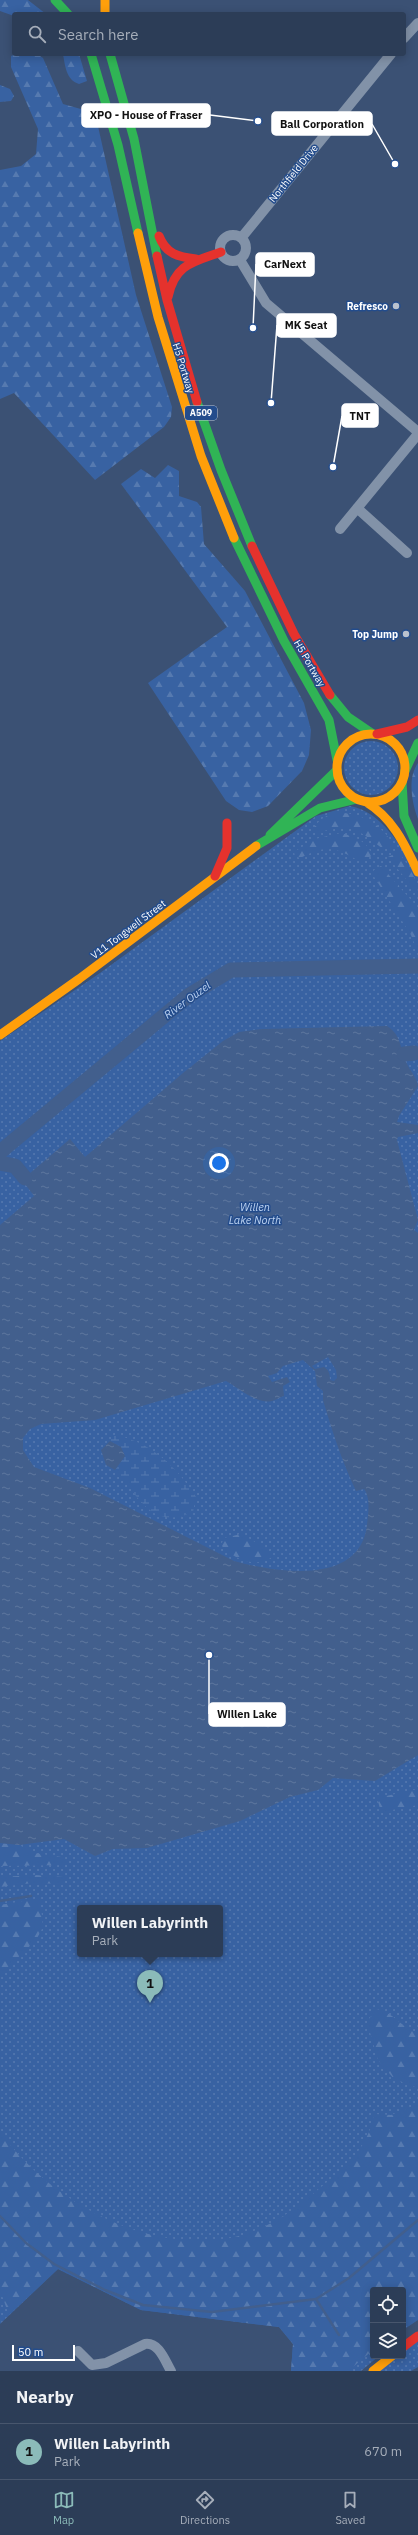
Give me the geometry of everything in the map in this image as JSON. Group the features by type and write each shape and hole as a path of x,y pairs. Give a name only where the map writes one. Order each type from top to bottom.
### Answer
{"main road":[{"path":"55,0 66,12"},
{"path":"104,12 106,0"},
{"name":"H5 Portway","path":"91,56 118,145 158,318 201,456 242,557 284,641 329,720 337,760"},
{"name":"H5 Portway","path":"111,56 131,125 167,299 207,429 264,574 304,651 337,704 352,722 375,734"},
{"name":"A509","path":"149,211 165,250 173,255 196,259"},
{"path":"167,299 169,287 179,269 196,259 220,252"},
{"path":"337,760 340,752 350,740 358,736 375,734 407,726 418,720"},
{"name":"A509","path":"375,734 389,739 398,747 405,763 405,771 402,782 402,807 407,825 417,847"},
{"path":"405,771 418,743"},
{"name":"A509","path":"337,760 337,770 343,788 361,801 380,811 396,832 418,872"},
{"name":"V11 Tongwell Street","path":"267,838 283,818 324,785 337,770"},
{"name":"A509","path":"361,801 377,802 387,798 396,791 402,782"},
{"name":"V11 Tongwell Street","path":"0,1035 79,980 267,838 290,828 322,806 334,802 361,801"},
{"path":"215,877 227,848 228,823"},
{"path":"406,2345 418,2336"},
{"path":"373,2371 388,2359"}],"street":[{"path":"406,36 418,23"},
{"name":"Northfield Drive","path":"242,237 388,56"},
{"path":"234,234 242,237 247,249 240,260 229,260 220,252 221,243 226,236 234,234"},
{"path":"240,260 266,303 418,433 340,529"},
{"path":"358,508 407,553"},
{"path":"78,2351 92,2365 106,2363 145,2344 152,2344 158,2349 171,2371"}],"green space":[{"path":"0,0 28,0 43,12 12,12 12,15 0,11"},
{"path":"11,56 40,56 43,58 63,104 95,113 136,295 172,407 171,417 164,427 95,480 14,393 0,399 0,170 21,166 36,154 38,129 11,67"},
{"path":"63,56 80,56 87,81 79,84 71,79 67,72"},
{"path":"0,85 10,89 14,96 11,101 0,102"},
{"path":"168,465 179,471 179,496 197,502 201,507 204,544 245,591 304,703 311,730 309,755 302,771 268,806 252,812 239,810 226,801 148,683 227,627 121,484 141,469 155,478"},
{"path":"371,741 381,743 390,749 396,758 398,768 396,778 390,787 381,793 371,795 361,793 352,787 346,778 344,768 346,758 352,749 361,743"},
{"path":"418,763 418,819 412,798 412,783"},
{"path":"350,806 372,815 390,832 418,872 418,2320 406,2328 406,2287 370,2287 370,2359 375,2359 361,2371 291,2371 293,2344 279,2327 141,2310 58,2269 0,2324 0,1041 100,973 316,816"},
{"path":"334,812 352,814 368,820 383,831 394,846 383,849 365,835 351,829 344,828 313,833 313,829 320,820"},
{"path":"341,833 360,840 370,851 372,856 359,861 343,852 324,849 300,858 295,856 294,852 315,839"},
{"path":"399,852 414,877 418,888 418,894 388,857"},
{"path":"381,866 418,908 418,952 411,935 373,875 374,870"},
{"path":"113,1435 139,1443 150,1449 171,1465 196,1497 193,1512 179,1517 166,1517 156,1514 147,1508 115,1470 121,1462 121,1447 110,1441"},
{"path":"241,1534 257,1543 272,1557 266,1561 245,1561 226,1550 221,1545 224,1538"},
{"path":"418,1789 418,1805 381,1812 377,1798"},
{"path":"0,1843 19,1845 35,1853 61,1857 67,1865 0,1866"},
{"path":"35,1875 63,1877 65,1884 32,1883 0,1887 0,1877"},
{"path":"40,1898 43,1927 36,1940 0,1975 0,1905"},
{"path":"376,2009 388,2013 407,2028 418,2033 418,2088 395,2080 378,2060 367,2022"},
{"path":"418,2104 418,2319 406,2326 406,2287 370,2287 370,2353 348,2371 291,2371 293,2344 279,2327 141,2310 58,2269 9,2315 0,2290 0,2132 21,2157 44,2179 71,2199 99,2216 130,2228 161,2237 193,2241 225,2239 239,2236 264,2227 288,2213 310,2197 339,2172 354,2156 367,2137 374,2114 391,2115"},
{"path":"418,2336 418,2367 411,2371 373,2371 388,2359 406,2359 406,2345"}],"water":[{"name":"Willen Lake North","path":"387,1026 398,1038 407,1064 418,1086 399,1116 397,1122 418,1125 418,1133 398,1137 397,1140 418,1220 414,1230 418,1233 418,1755 375,1781 333,1778 318,1790 290,1797 240,1821 147,1848 113,1849 95,1856 64,1839 19,1845 0,1843 0,1225 34,1196 22,1180 70,1139 85,1157 183,1073 223,1041 239,1032 262,1029","holes":["328,1357 336,1370 337,1378 334,1381 330,1380 327,1369 324,1367 315,1369 312,1366","303,1360 315,1371 317,1386 323,1391 323,1400 334,1435 356,1491 364,1489 368,1497 367,1525 361,1545 349,1558 332,1567 292,1571 271,1569 234,1561 90,1488 34,1467 23,1450 23,1438 30,1429 41,1424 95,1420 226,1381 254,1398 266,1402 274,1401 284,1396 283,1386 290,1382 287,1377 272,1382 268,1376 277,1373 283,1366"]},
{"path":"110,1441 121,1447 125,1456 115,1470 106,1465 101,1450"}],"waterway":[{"name":"River Ouzel","path":"0,1152 188,996 231,970 418,966"},
{"path":"404,1054 414,1053"},
{"path":"0,1163 15,1166 25,1178"},
{"path":"0,1901 31,1896"},
{"path":"0,2216 26,2243 54,2264 105,2290 143,2305 212,2312 316,2299 349,2278 418,2220"},
{"path":"316,2299 339,2335"}],"traffic: fast":[{"path":"55,0 66,12"},
{"path":"92,56 118,145 138,233"},
{"path":"111,56 134,139 157,256"},
{"path":"197,402 221,470 252,546"},
{"path":"234,538 284,641 329,720 337,760"},
{"path":"330,695 348,717 373,734"},
{"path":"405,771 418,743"},
{"path":"270,835 337,770"},
{"path":"402,782 404,816 418,848"},
{"path":"256,846 320,808 357,799"}],"traffic: slow":[{"path":"105,0 105,12"},
{"path":"138,233 158,317 201,456 234,538"},
{"path":"371,734 384,736 395,744 403,755 405,768 403,781 395,792 384,800 371,802 358,800 347,792 339,781 337,768 339,755 347,744 358,736 371,734"},
{"path":"366,802 375,808 391,824 403,842 418,872"},
{"path":"0,1035 79,979 256,846"},
{"path":"373,2371 388,2359"}],"traffic: jam":[{"path":"159,236 165,247 173,254 196,259"},
{"path":"168,297 175,277 180,271 194,262 221,252"},
{"path":"157,256 167,300 197,402"},
{"path":"252,546 294,634 330,695"},
{"path":"377,734 407,727 418,720"},
{"path":"215,876 227,848 227,823"},
{"path":"406,2345 418,2336"}],"place":[{"name":"XPO - House of Fraser","path":"258,121"},
{"name":"Ball Corporation","path":"395,164"},
{"name":"Refresco","path":"396,306"},
{"name":"CarNext","path":"253,328"},
{"name":"MK Seat","path":"271,403"},
{"name":"TNT","path":"333,467"},
{"name":"Top Jump","path":"406,634"},
{"name":"Willen Lake","path":"209,1655"},
{"name":"Willen Labyrinth","path":"150,2003"}]}
